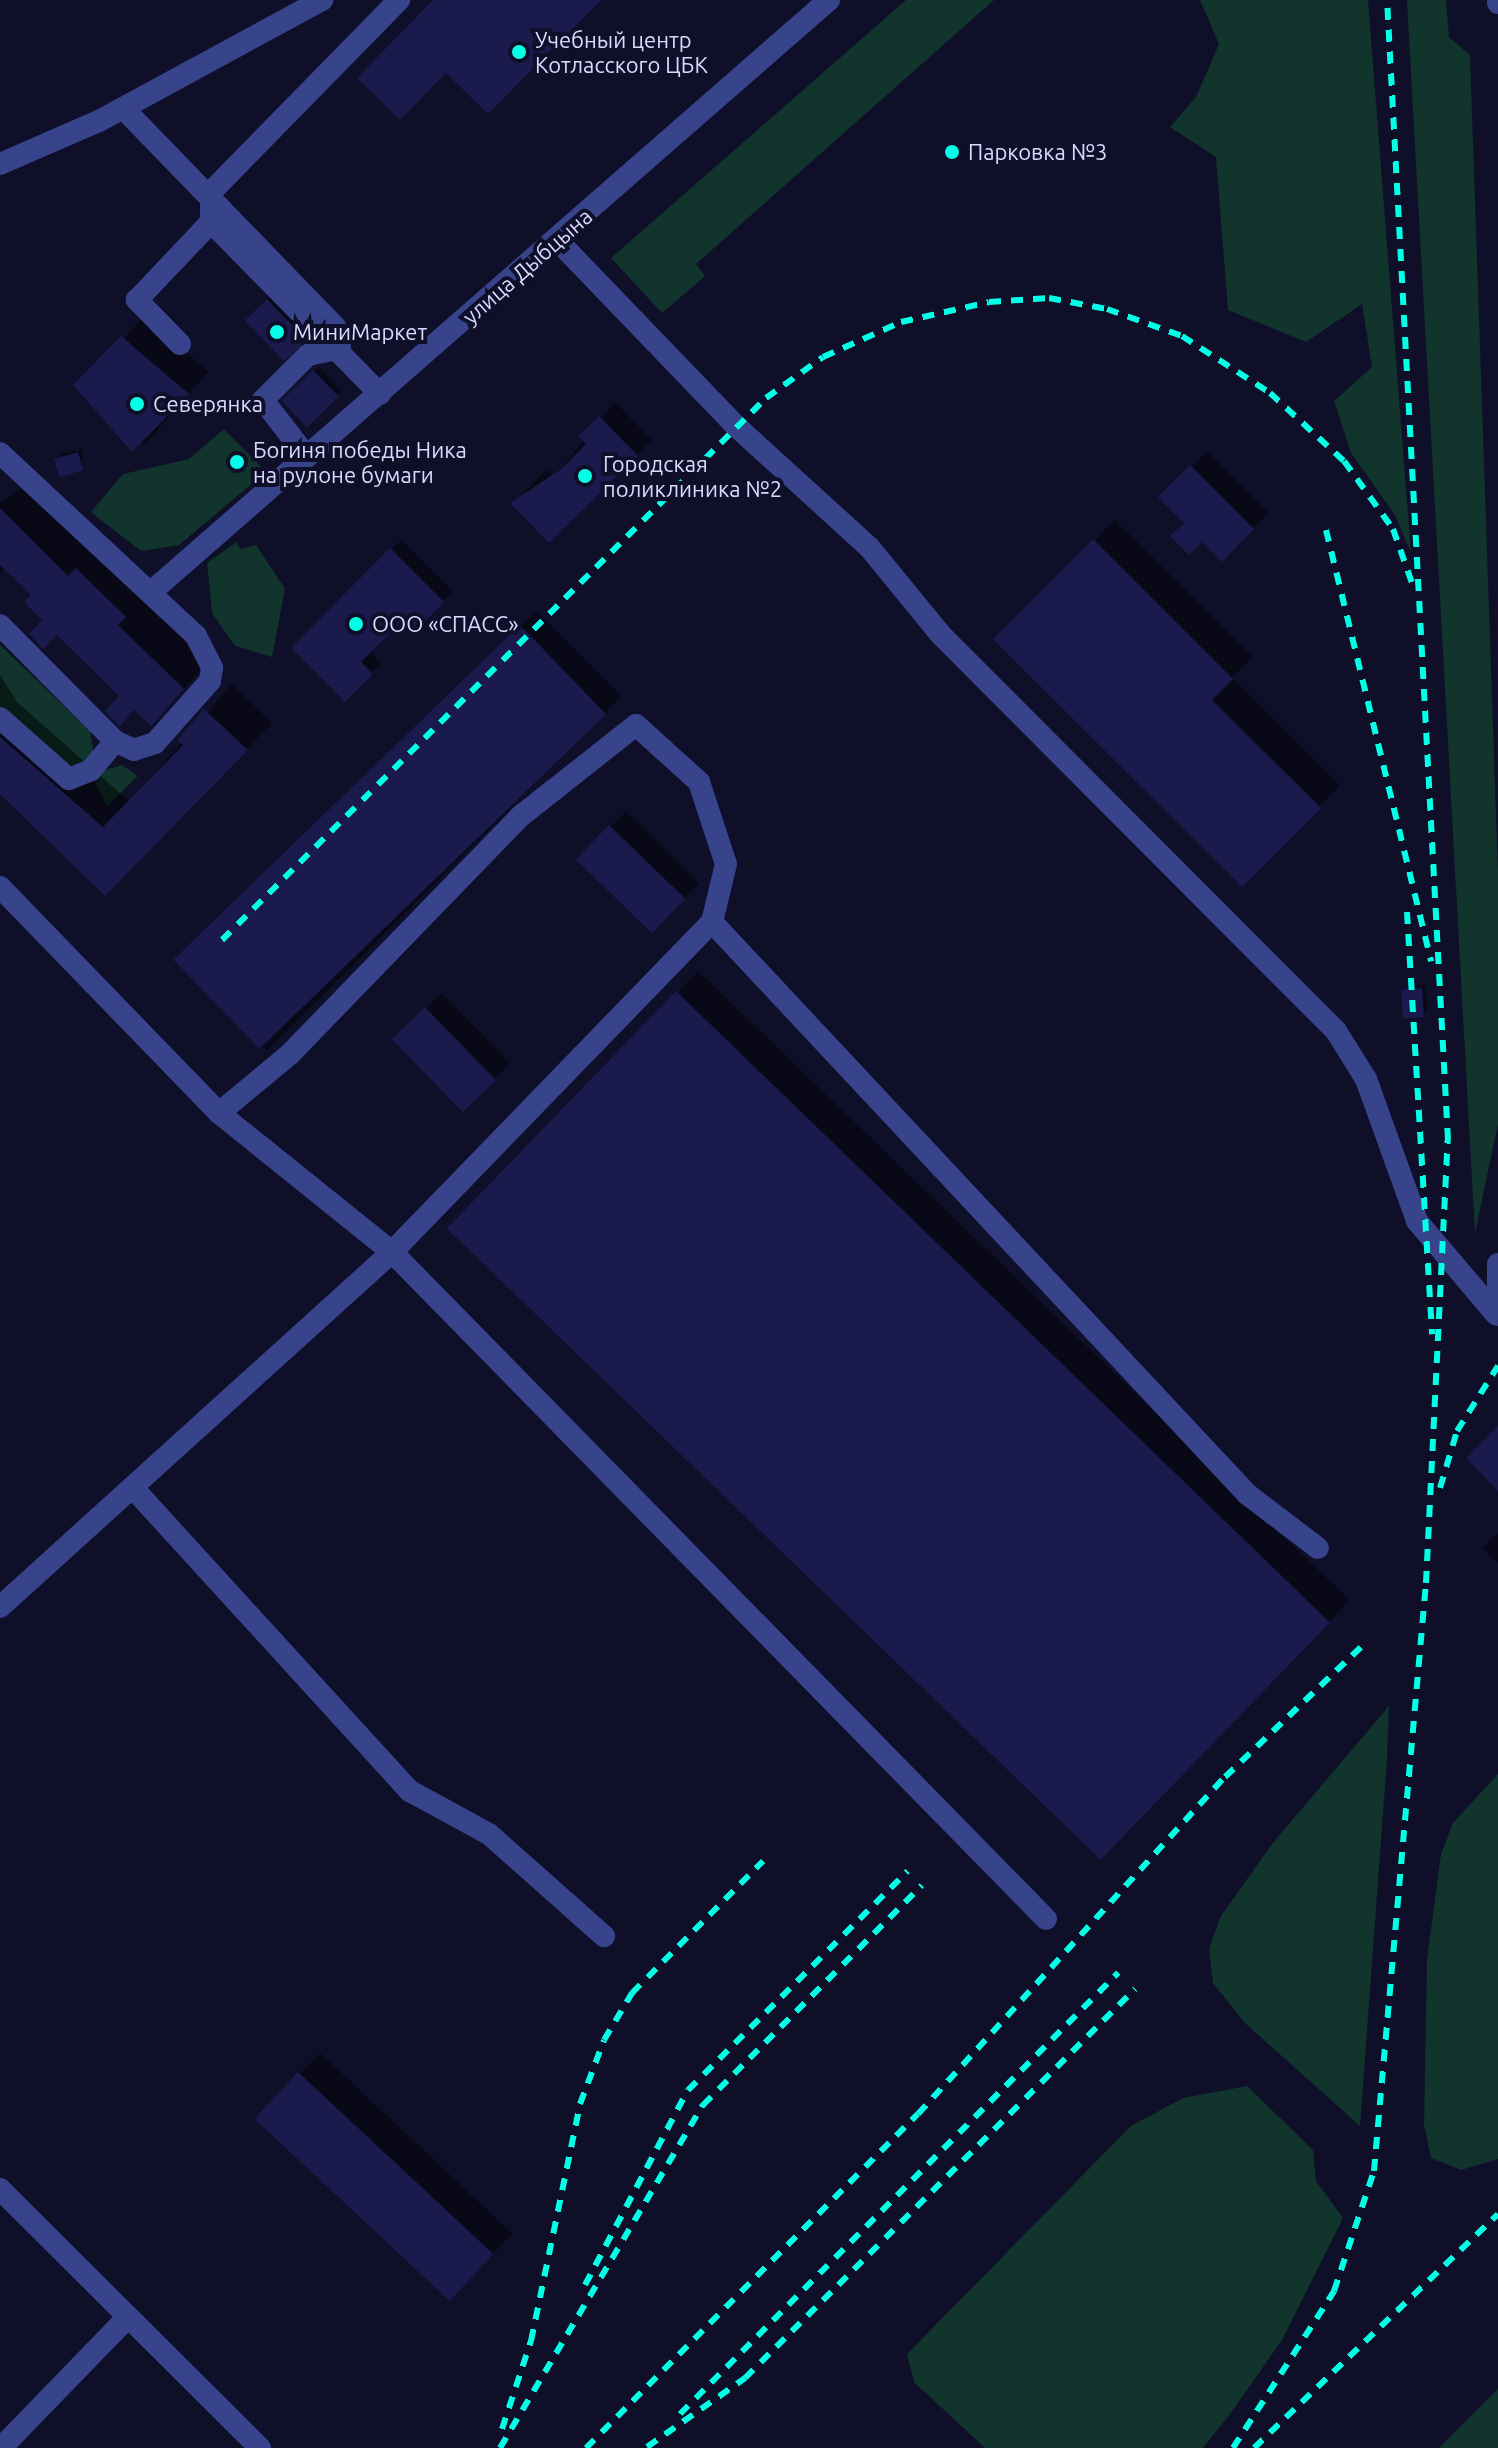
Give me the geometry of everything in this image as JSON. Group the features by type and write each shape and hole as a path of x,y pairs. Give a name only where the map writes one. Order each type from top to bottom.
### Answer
{"street":[{"path":"0,164 123,108 322,0"},
{"path":"380,394 338,345 321,338 211,222 211,192 399,0"},
{"name":"улица Дыбцына","path":"151,592 829,0"},
{"path":"123,108 211,192 335,327 338,345"},
{"path":"180,344 137,300 211,222"},
{"path":"557,240 737,427 869,547 941,635 1336,1031 1366,1079 1417,1221 1497,1314"},
{"path":"307,457 263,400 308,355 338,345"},
{"path":"0,453 151,592 202,644 210,681 155,743 134,750 115,741 0,625"},
{"path":"0,718 69,779 91,770 115,741"},
{"path":"0,1607 392,1252 712,922 726,864 699,782 636,725 522,815 290,1054 219,1113"},
{"path":"0,887 219,1113 392,1252 1046,1919"},
{"path":"712,922 1237,1484 1318,1548"},
{"path":"1497,1314 1498,1264"},
{"path":"133,1488 410,1791 489,1834 604,1936"},
{"path":"0,2189 260,2448"},
{"path":"1,2448 127,2318"}],"green space":[{"path":"906,0 994,0 696,264 705,276 662,313 611,258"},
{"path":"1200,0 1368,0 1411,553 1395,515 1351,453 1334,401 1372,367 1362,304 1306,342 1228,310 1216,157 1170,127 1196,97 1219,44"},
{"path":"1407,0 1446,0 1449,37 1470,55 1498,873 1498,1124 1475,1233"},
{"path":"224,429 266,472 179,545 141,551 91,512 123,474 189,459"},
{"path":"237,542 240,549 256,545 285,589 272,657 235,646 212,613 207,563"},
{"path":"0,645 90,731 94,753 77,768 56,761 0,706"},
{"path":"122,765 138,776 107,806 95,783 102,771"},
{"path":"1389,1706 1360,2126 1245,2023 1213,1983 1209,1948 1221,1916 1272,1844"},
{"path":"1498,1774 1498,2159 1461,2170 1431,2158 1424,2125 1427,1959 1441,1854 1453,1823"},
{"path":"1247,2086 1313,2150 1316,2181 1343,2218 1282,2340 1230,2414 1203,2448 985,2448 914,2382 907,2354 1131,2126 1183,2098"},
{"path":"1498,2389 1498,2448 1439,2448"}],"building":[{"path":"433,0 601,0 488,114 446,73 400,120 357,78"},
{"path":"267,299 307,340 284,362 245,321"},
{"path":"121,336 189,394 132,452 73,385"},
{"path":"313,370 339,397 307,427 281,401"},
{"name":"Городская поликлиника №2","path":"599,416 638,456 549,543 510,503 560,470 586,444 578,436"},
{"path":"78,452 83,470 59,477 54,459"},
{"path":"1190,465 1254,529 1222,562 1202,542 1189,555 1170,536 1184,523 1158,497"},
{"path":"0,508 68,576 76,568 126,617 118,625 184,689 151,726 134,710 120,726 105,711 119,696 57,635 43,649 29,634 42,620 24,602 31,595 0,565"},
{"path":"1093,539 1233,679 1212,700 1321,808 1242,887 993,639"},
{"name":"ООО «СПАСС»","path":"390,548 444,602 416,630 404,619 361,662 373,674 345,702 291,648"},
{"path":"520,625 606,714 259,1049 173,960"},
{"path":"204,709 248,750 105,896 0,794 0,737 103,827 183,745 177,740"},
{"path":"609,825 685,899 652,933 576,860"},
{"path":"1422,988 1424,1017 1403,1018 1401,989"},
{"path":"676,991 1330,1622 1101,1860 447,1228"},
{"path":"425,1007 496,1080 463,1112 392,1039"},
{"path":"1498,1426 1498,1491 1466,1458"},
{"path":"298,2072 493,2254 450,2301 254,2119"}],"railway":[{"path":"1233,2448 1334,2291 1374,2171 1426,1583 1448,1140 1387,0"},
{"path":"222,940 766,398 823,357 901,322 989,302 1049,298 1107,309 1182,336 1270,393 1344,461 1393,529 1412,583"},
{"path":"1326,530 1431,961"},
{"path":"1407,912 1432,1334"},
{"path":"1440,1488 1457,1431 1498,1366"},
{"path":"586,2448 918,2114 1225,1777 1365,1643"},
{"path":"502,2429 531,2341 580,2104 604,2040 632,1993 763,1861"},
{"path":"585,2285 688,2090 908,1871"},
{"path":"500,2448 703,2105 922,1885"},
{"path":"680,2414 1118,1973"},
{"path":"647,2447 745,2378 1135,1989"},
{"path":"1254,2448 1498,2214"}],"place":[{"name":"Учебный центр Котласского ЦБК","path":"519,52"},
{"name":"Парковка №3","path":"952,152"},
{"name":"MиниMаркет","path":"277,332"},
{"name":"Северянка","path":"137,404"},
{"name":"Богиня победы Ника на рулоне бумаги","path":"237,462"},
{"name":"Городская поликлиника №2","path":"585,476"},
{"name":"ООО «СПАСС»","path":"356,624"}]}
